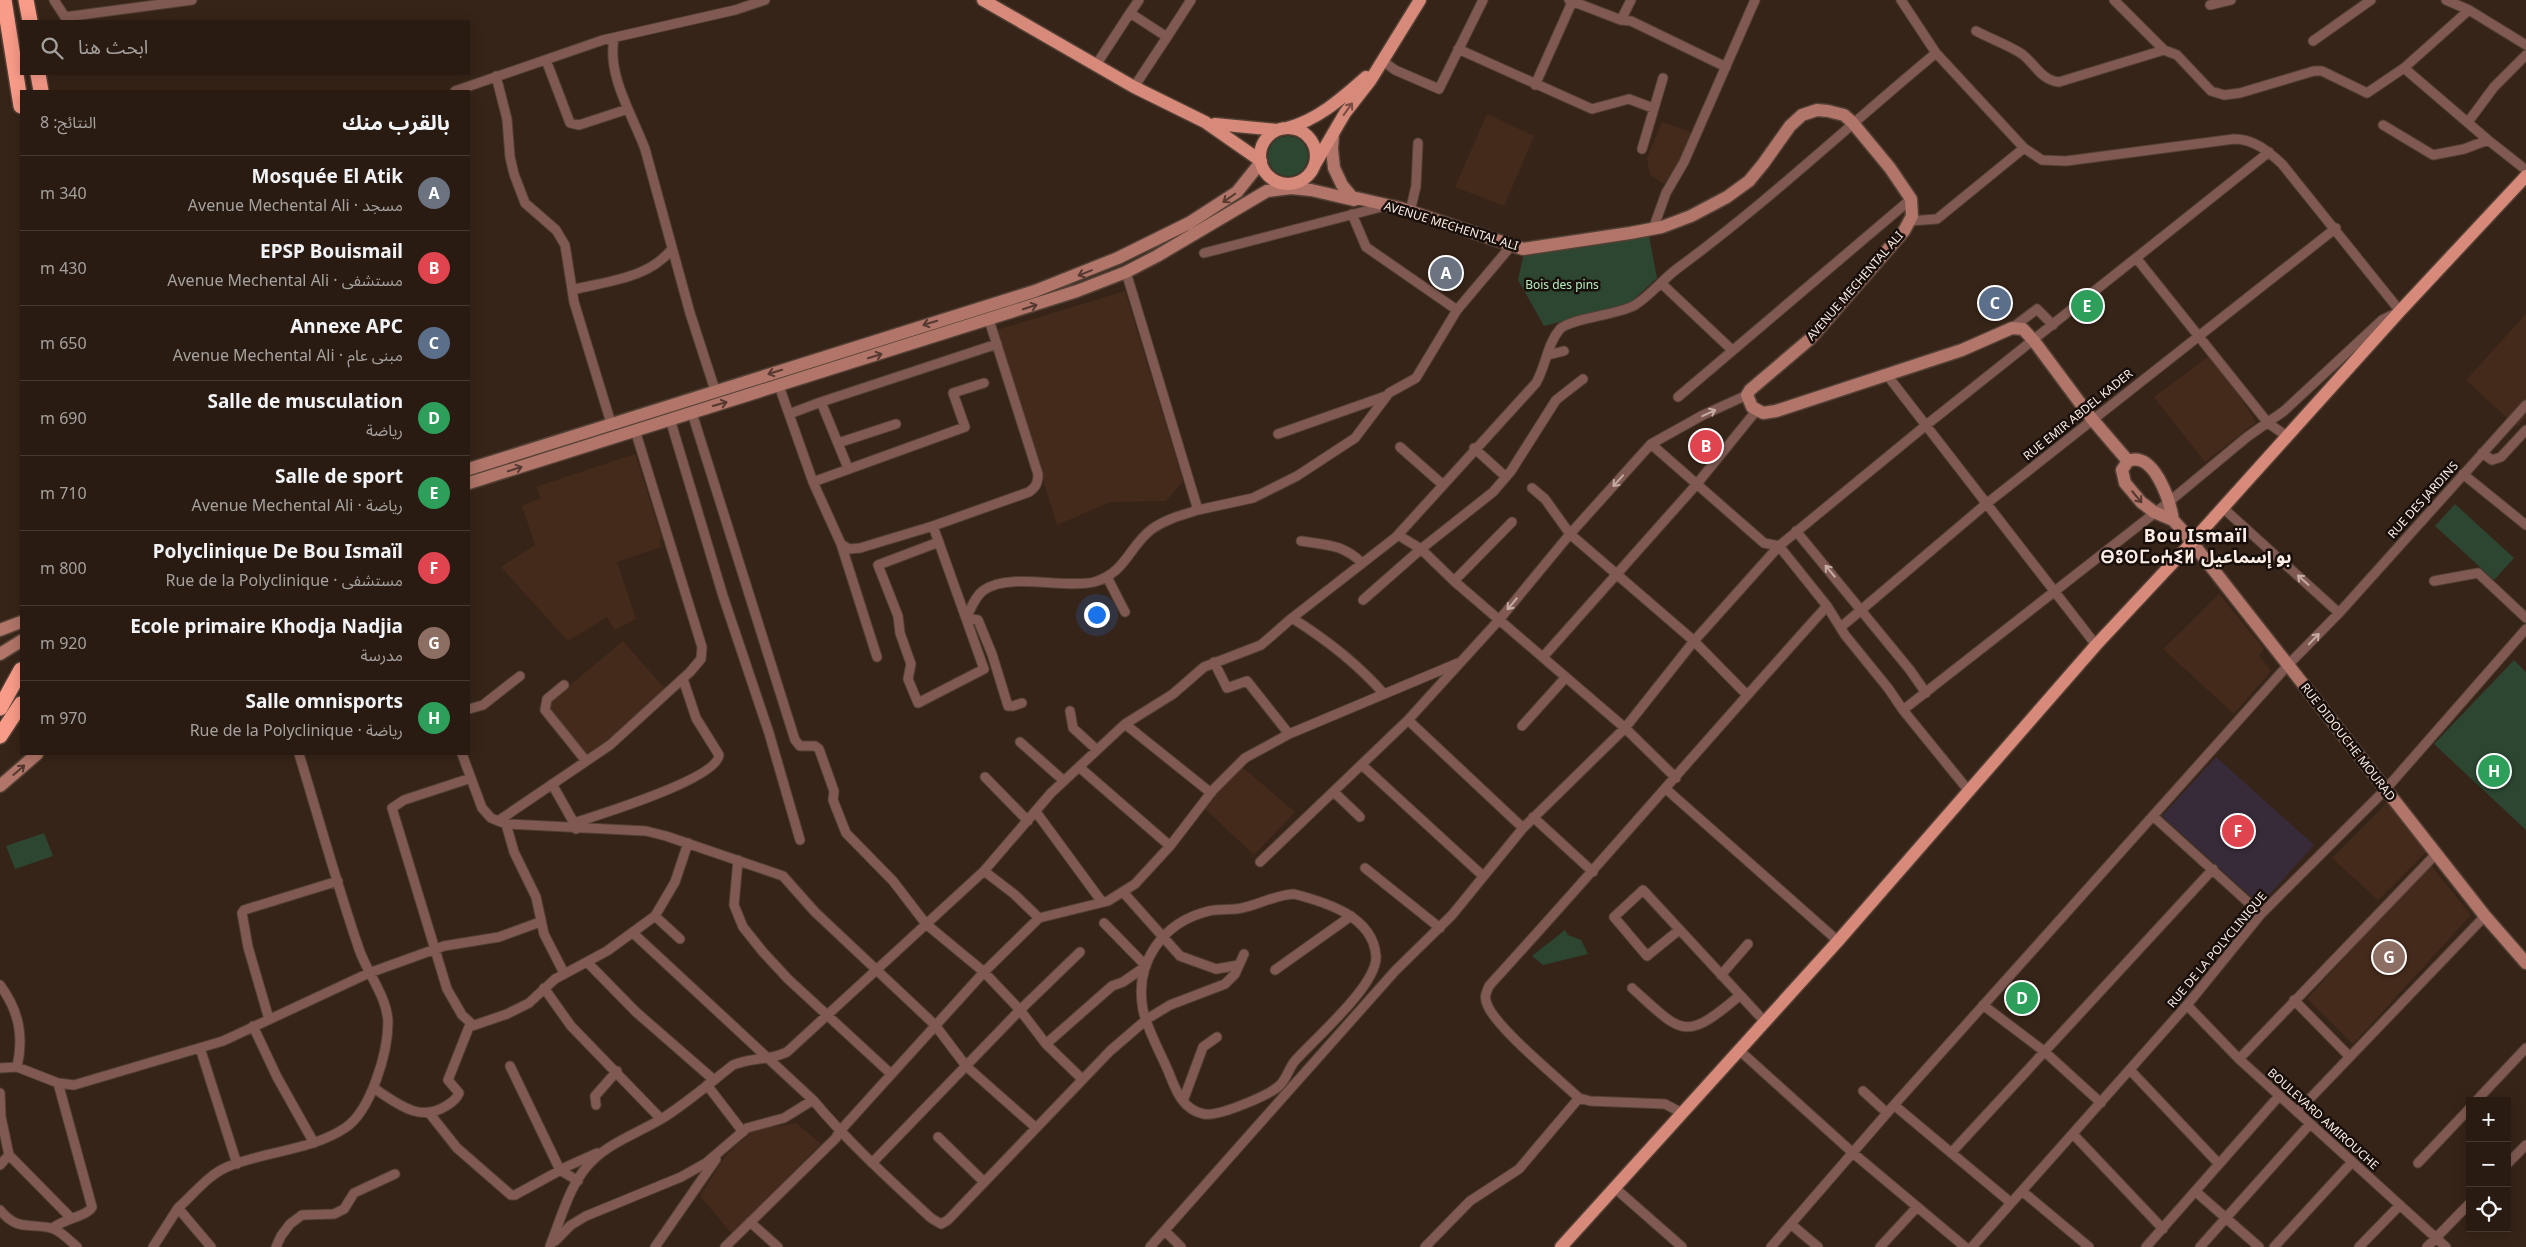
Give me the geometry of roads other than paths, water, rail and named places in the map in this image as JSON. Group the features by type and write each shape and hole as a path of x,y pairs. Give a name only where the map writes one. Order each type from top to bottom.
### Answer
{"highway":[{"path":"4,0 20,100"},
{"path":"26,0 30,20"},
{"path":"38,75 41,90"},
{"path":"0,708 20,672"},
{"path":"0,736 20,706"}],"main road":[{"path":"983,0 1134,87 1205,122 1261,161 1269,176 1275,180 1311,190"},
{"path":"470,483 989,320 1077,291 1126,272 1174,247 1267,191 1305,178 1314,166 1319,152 1382,63 1420,0"},
{"path":"470,469 715,390 1036,291 1085,273 1149,244 1214,208 1240,189 1261,161 1262,147 1265,140 1281,129 1301,124 1335,104 1382,63"},
{"name":"AVENUE MECHENTAL ALI","path":"1372,202 1410,212 1511,246 1528,248 1653,229 1704,210 1741,187 1763,164 1790,126 1802,115 1817,110 1844,115 1890,168 1911,198 1913,210 1910,221 1823,325 1755,385 1747,395"},
{"path":"1205,122 1226,127 1301,131 1308,136 1319,152 1334,168 1342,185 1349,194 1372,202"},
{"path":"1333,134 1334,168"},
{"path":"1561,1247 1616,1189 1682,1113 1838,941 2096,645 2288,437 2400,311 2526,176"},
{"path":"1267,191 1291,188 1311,190 1372,202"},
{"path":"1747,395 1748,402 1756,411 1763,413 1776,411 1962,350 2012,328 2023,329 2092,419 2128,461"},
{"path":"2138,459 2146,462 2163,484 2170,501 2173,520 2154,512 2141,502 2125,482 2122,470 2128,461 2138,459"},
{"name":"RUE DIDOUCHE MOURAD","path":"2173,520 2485,916 2526,963"},
{"path":"0,630 20,622"},
{"path":"0,654 20,642"},
{"path":"0,786 36,755"}],"street":[{"path":"54,0 65,17 159,2 192,0"},
{"path":"458,90 614,38 735,10 765,0"},
{"path":"1096,65 1139,0"},
{"path":"1134,87 1192,0"},
{"path":"1382,63 1439,89 1483,0"},
{"path":"1535,85 1571,0 1621,20 1631,21 1726,67"},
{"path":"1621,20 1631,0"},
{"path":"1653,229 1666,193 1684,162 1755,0"},
{"path":"1901,0 1936,52 2024,148 2042,160 2066,160 2244,139 2269,152 2282,164 2336,228 2400,311 2382,320 2284,411 2247,436 2170,501 1903,710"},
{"path":"2114,0 2164,50 2177,55 2210,91 2224,95 2240,93 2314,70 2322,71 2367,92 2404,68 2469,10"},
{"path":"2210,5 2231,0"},
{"path":"2313,41 2371,0"},
{"path":"2446,0 2469,10 2526,44"},
{"path":"1130,13 1167,37"},
{"path":"1976,31 2022,55 2047,79 2054,82 2164,50"},
{"path":"614,38 613,64 628,109 645,149 672,249 715,390"},
{"path":"1458,49 1592,110 1629,99 1653,108"},
{"path":"768,1058 787,1052 984,871 1064,781 1125,724 1173,694 1214,662 1254,649 1398,534 1474,448 1536,383 1548,355 1550,342 1562,327 1634,306 1752,212 1852,122 1936,52"},
{"path":"2468,122 2494,87 2526,55"},
{"path":"546,60 570,124 579,125 628,109"},
{"path":"2404,68 2526,170"},
{"path":"496,76 507,119 510,157 514,174 525,203 556,230 565,245 572,290 611,423"},
{"path":"1642,149 1663,78"},
{"path":"2383,125 2433,155 2464,149 2488,140"},
{"path":"1410,212 1416,186 1418,143"},
{"path":"1910,221 1936,219 2024,148"},
{"path":"1150,1247 1395,972 1440,928 1523,828 1625,728 1694,641 1780,546 1925,426 2269,152"},
{"path":"1678,397 1911,198"},
{"path":"1204,253 1387,205"},
{"path":"1352,214 1366,247 1457,310"},
{"name":"RUE EMIR ABDEL KADER","path":"1841,627 1861,608 1986,504 2336,228"},
{"path":"1278,434 1388,395 1416,378 1457,310 1511,246"},
{"path":"572,290 643,273 659,263 672,249"},
{"path":"2137,259 2268,422 2288,437"},
{"path":"1126,272 1198,510"},
{"path":"1661,283 1732,350"},
{"path":"2012,328 2037,309 2053,325"},
{"path":"841,544 855,549 934,526 1030,492 1035,488 1038,474 989,320"},
{"path":"789,414 997,344"},
{"path":"1548,355 1564,351"},
{"path":"1887,375 2096,645"},
{"path":"1363,600 1421,548 1493,492 1506,477 1556,400 1583,379"},
{"path":"813,482 965,427 953,393 984,383"},
{"path":"779,386 813,482 841,544 877,657"},
{"path":"966,618 984,590 998,584 1048,581 1082,584 1107,577 1119,569 1144,536 1153,528 1170,519 1198,510 1253,498 1297,476 1356,438 1388,395"},
{"path":"1260,862 1408,720 1499,620 1570,534 1651,444 1747,395"},
{"path":"821,402 848,468"},
{"name":"RUE DES JARDINS","path":"1771,1247 1792,1225 1887,1112 2288,665 2339,612 2526,406"},
{"path":"1543,657 1615,573 1696,485 1756,411"},
{"path":"692,413 795,740 800,746 815,746 819,749 834,791 833,800 846,833 893,881 926,924 984,972 1020,1010 1046,1044 1082,1079"},
{"path":"670,419 723,596 769,733 800,840"},
{"path":"838,443 896,424"},
{"path":"502,823 552,784 610,745 683,679 701,659 702,646 635,430"},
{"path":"2482,454 2492,460 2501,457 2526,430"},
{"path":"1651,444 1764,543 1780,546 1827,606 1903,710 1968,790"},
{"path":"1400,447 1442,484"},
{"path":"1474,448 1506,477"},
{"path":"2463,474 2524,520"},
{"path":"1532,488 1545,499 1570,534 1694,641 1747,695"},
{"path":"2223,508 2339,612"},
{"path":"1454,581 1512,522"},
{"path":"934,526 984,669 918,703 908,679 911,664 900,632 898,616 878,565 939,542"},
{"path":"1796,531 1861,608 1926,693"},
{"path":"1398,534 1421,548 1454,581 1625,728 1676,778"},
{"path":"1301,541 1341,547 1352,552 1362,563"},
{"path":"2434,581 2478,573 2526,618"},
{"path":"1107,577 1125,612"},
{"path":"1682,1113 1665,1104 1590,1101 1579,1098 1504,1027 1487,1006 1485,997 1489,986 1593,872 1827,606"},
{"path":"966,618 978,620 992,654 1008,706 1022,703"},
{"path":"1292,618 1326,639 1357,664 1384,694"},
{"name":"RUE DE LA POLYCLINIQUE","path":"1972,1247 2187,1005 2261,914 2385,790 2526,629"},
{"path":"1214,662 1227,688 1247,681 1290,734"},
{"path":"725,1247 836,1138 839,1132 890,1073 984,972 1039,918 1102,902 1135,884 1170,846 1211,793 1245,758 1290,734 1458,663"},
{"path":"470,709 483,705 520,676"},
{"path":"1522,726 1566,677"},
{"path":"575,826 646,800 698,776 717,762 719,756 696,718 683,679"},
{"path":"564,685 547,699 545,710 586,760"},
{"path":"1070,711 1073,728 1097,750"},
{"path":"1408,720 1523,828"},
{"path":"1125,724 1211,793"},
{"path":"1020,742 1064,781"},
{"path":"153,1247 178,1208 214,1175 226,1167 314,1142 353,1122 374,1089 388,1023 384,1002 359,950 299,755"},
{"path":"462,755 482,808 491,818 502,823 575,826 646,832 688,843 783,876 815,912 935,1025 966,1066 1035,1127"},
{"path":"1362,764 1483,876"},
{"path":"1079,767 1170,846"},
{"path":"985,777 1028,821"},
{"path":"471,778 404,800 392,808 447,989 462,1015 473,1025"},
{"path":"552,784 575,826"},
{"path":"1666,789 1838,941"},
{"path":"1334,792 1360,817"},
{"path":"1036,812 1102,902"},
{"path":"2153,816 2261,914"},
{"path":"1533,818 1593,872"},
{"path":"502,823 536,897 540,922 564,973"},
{"path":"374,1089 406,1109 430,1114 446,1106 458,1096 457,1090 448,1080 467,1030 473,1025 514,1011 529,1002 564,973 588,962 633,933 655,916 675,882 688,843"},
{"path":"2239,1059 2436,854"},
{"path":"738,860 734,905 743,927 788,979 890,1073"},
{"path":"1364,868 1440,928"},
{"path":"1951,1153 2213,869"},
{"path":"984,871 1014,894 1039,918"},
{"path":"269,1019 248,947 242,913 244,910 267,902 338,881"},
{"path":"1679,930 1647,956 1614,916 1643,890 1765,1022"},
{"path":"1123,892 1180,956 1216,969 1239,965"},
{"path":"1294,894 1334,906 1350,916 1364,930 1373,945 1376,958 1371,972 1349,1005 1293,1063 1280,1085 1230,1111 1205,1115 1193,1110 1182,1101 1143,1010 1146,966 1162,935 1182,921 1209,911 1237,909 1279,895 1294,894"},
{"path":"655,916 680,939"},
{"path":"1275,970 1350,916"},
{"path":"2297,1112 2485,916"},
{"path":"0,1068 18,1067 58,1084 74,1085 223,1041 370,973 435,949 499,937 540,922"},
{"path":"1104,923 1146,966"},
{"path":"633,933 758,1055 768,1058 813,1100 839,1132 931,1218 941,1224 948,1220 1035,1127 1110,1051 1147,1019 1170,1005 1225,984 1235,974 1244,954"},
{"path":"1721,976 1748,944"},
{"path":"872,1163 1020,1010 1080,952"},
{"path":"588,962 636,1012 710,1082 743,1132"},
{"path":"1046,1044 1112,986 1123,982 1146,966"},
{"path":"0,985 17,1016 22,1033 18,1067"},
{"path":"544,988 571,1026 617,1071 661,1119"},
{"path":"1632,988 1668,1020 1684,1028 1697,1026 1712,1020 1739,996"},
{"path":"2294,1000 2349,1056"},
{"path":"1983,1005 2045,1052 2101,1103"},
{"name":"BOULEVARD AMIROUCHE","path":"2187,1005 2239,1059 2446,1247"},
{"path":"253,1026 277,1077 314,1142"},
{"path":"1182,1101 1203,1047 1217,1037"},
{"path":"200,1048 237,1164"},
{"path":"2480,1097 2526,1048"},
{"path":"1739,1050 1853,1153 1964,1247"},
{"path":"430,1114 457,1148 510,1195 515,1195 661,1119 733,1065 758,1055"},
{"path":"1301,1056 1312,1065"},
{"path":"510,1066 560,1170 578,1181"},
{"path":"2130,1070 2219,1164"},
{"path":"596,1105 595,1096 617,1071"},
{"path":"53,1228 91,1210 92,1202 58,1084"},
{"path":"1863,1090 1887,1112"},
{"path":"0,1093 4,1140 9,1155 71,1218"},
{"path":"2146,1247 2279,1096"},
{"path":"1426,1247 1470,1201 1519,1169 1579,1098"},
{"path":"550,1246 570,1225 586,1216 681,1177 706,1163 743,1132 756,1124 784,1118 813,1100"},
{"path":"1894,1105 2010,1202"},
{"path":"2418,1163 2466,1112"},
{"path":"2200,1247 2310,1124"},
{"path":"2073,1134 2162,1228"},
{"path":"938,1137 984,1182"},
{"path":"2511,1160 2526,1145"},
{"path":"550,1246 578,1181 592,1161 610,1147"},
{"path":"659,1246 721,1152"},
{"path":"0,1165 9,1155"},
{"path":"2274,1247 2352,1162"},
{"path":"276,1247 290,1224 302,1216 334,1214 344,1209 354,1193 395,1174"},
{"path":"1616,1189 1682,1247"},
{"path":"2022,1191 2090,1247"},
{"path":"2195,1191 2227,1217 2259,1247"},
{"path":"2359,1247 2400,1205"},
{"path":"1880,1247 1917,1206"},
{"path":"2427,1247 2466,1207"},
{"path":"178,1208 211,1247"},
{"path":"0,1210 11,1222 53,1228 77,1247"},
{"path":"750,1222 778,1247"},
{"path":"1792,1225 1818,1247"},
{"path":"1165,1231 1181,1247"}],"place":[{"name":"Mosquée El Atik","path":"1446,273"},
{"name":"Annexe APC","path":"1995,303"},
{"name":"Salle de sport","path":"2087,306"},
{"name":"EPSP Bouismail","path":"1706,446"},
{"name":"Salle omnisports","path":"2494,771"},
{"name":"Polyclinique De Bou Ismaïl","path":"2238,831"},
{"name":"Ecole primaire Khodja Nadjia","path":"2389,957"},
{"name":"Salle de musculation","path":"2022,998"}],"district":[{"name":"Bou Ismaïl ⴱⵓⵙⵎⴰⵄⵉⵍ بو إسماعيل","path":"2196,546"}],"park label":[{"name":"Bois des pins","path":"1562,285"}]}
